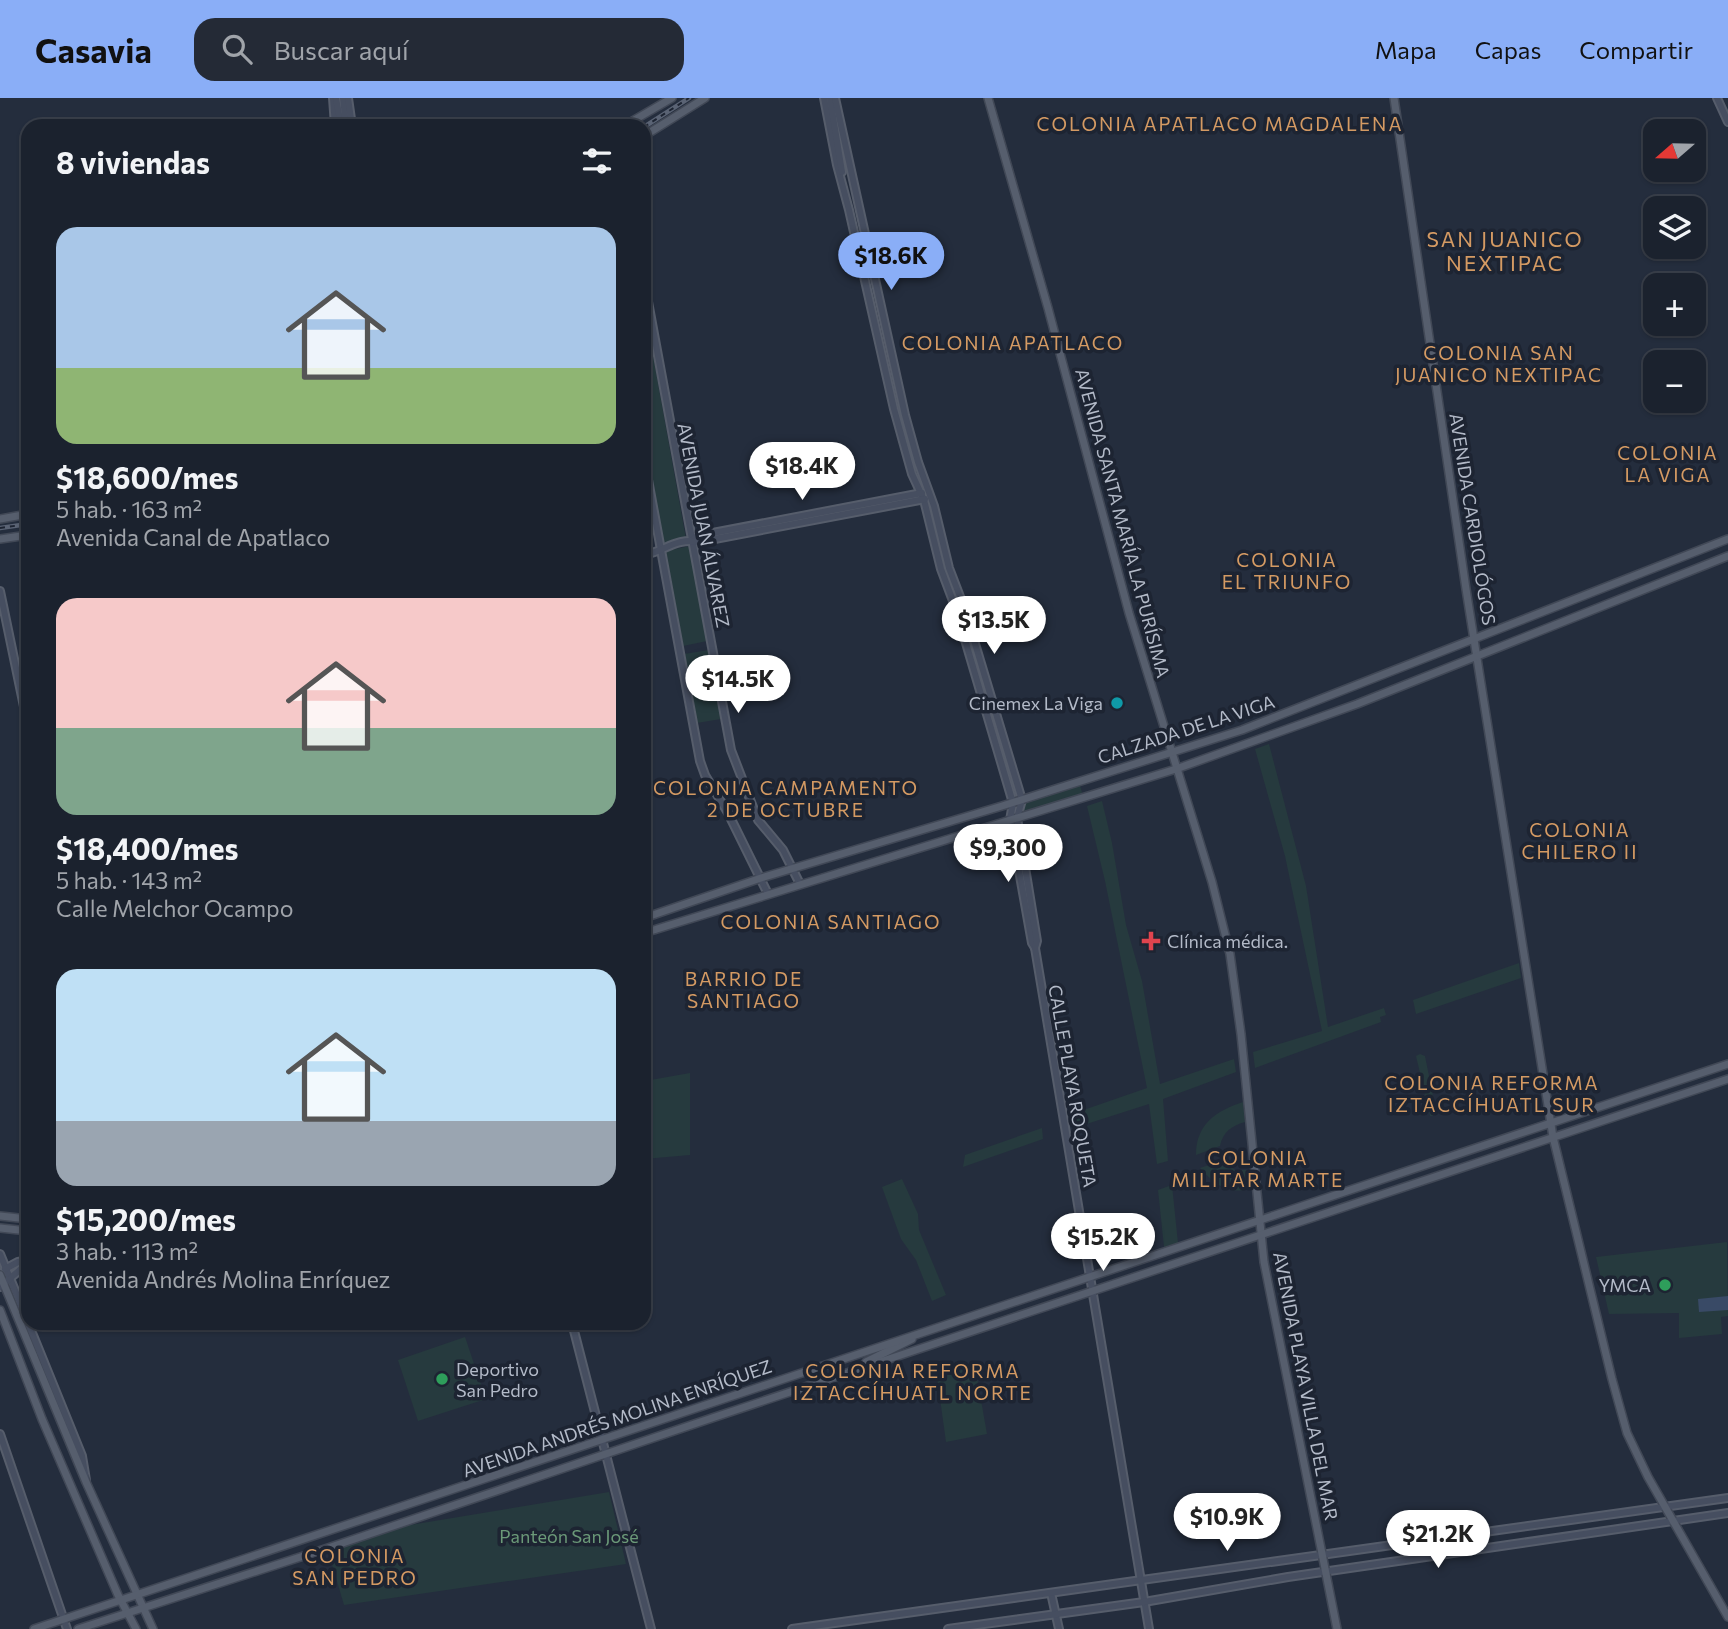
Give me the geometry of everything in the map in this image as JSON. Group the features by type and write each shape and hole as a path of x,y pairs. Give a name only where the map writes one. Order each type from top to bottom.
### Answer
{"main road":[{"path":"636,119 672,98"},
{"path":"651,132 705,98"},
{"name":"AVENIDA SANTA MARÍA LA PURÍSIMA","path":"988,98 1048,308 1129,612 1172,753"},
{"name":"AVENIDA CARDIOLÓGOS","path":"1394,98 1466,589 1550,1124 1627,1433 1648,1477 1728,1617"},
{"path":"0,519 21,515"},
{"path":"0,540 21,536"},
{"name":"CALZADA DE LA VIGA","path":"651,916 761,878 1013,803 1242,730 1728,539"},
{"name":"CALZADA DE LA VIGA","path":"651,931 1176,769 1324,716 1728,556"},
{"path":"1318,700 1324,716"},
{"name":"AVENIDA PLAYA VILLA DEL MAR","path":"1172,753 1212,882 1230,954 1270,1301 1337,1629"},
{"path":"1080,780 1085,797"},
{"name":"AVENIDA ANDRÉS MOLINA ENRÍQUEZ","path":"34,1629 1728,1064"},
{"name":"AVENIDA ANDRÉS MOLINA ENRÍQUEZ","path":"78,1629 322,1550 1728,1079"},
{"path":"0,1216 21,1218"},
{"path":"0,1228 21,1230"},
{"path":"2,1272 21,1322"},
{"path":"0,1310 42,1419 121,1601 136,1629"},
{"path":"844,1374 934,1328"},
{"path":"24,1330 86,1482 153,1629"}],"street":[{"path":"335,98 335,119"},
{"path":"335,98 342,119"},
{"path":"344,119 346,98"},
{"path":"346,98 350,119"},
{"path":"824,98 891,398 912,474 925,496 964,607 1022,800 1014,819"},
{"path":"832,98 842,165 841,178"},
{"path":"832,98 941,569 956,609 1013,803 1014,819"},
{"path":"1717,98 1728,122"},
{"path":"836,132 850,173"},
{"name":"AVENIDA JUAN ÁLVAREZ","path":"651,327 736,766 758,820 783,850 800,884"},
{"path":"651,495 703,771 728,813 768,894"},
{"path":"651,554 665,546 692,541 697,536 925,496"},
{"path":"0,591 21,692"},
{"name":"CALLE PLAYA ROQUETA","path":"1014,819 1037,941 1035,948 1149,1629"},
{"path":"0,1254 2,1272 21,1263"},
{"path":"21,1267 5,1283 21,1311"},
{"path":"31,1330 82,1456 86,1482"},
{"path":"574,1330 651,1629"},
{"path":"0,1434 68,1629"},
{"path":"792,1629 1728,1498"},
{"path":"948,1629 1144,1602 1325,1572 1728,1513"},
{"path":"1051,1593 1059,1629"}],"green space":[{"path":"651,344 686,539 663,543 651,475"},
{"path":"690,546 707,641 683,646 666,551"},
{"path":"709,650 721,719 697,723 684,654"},
{"path":"1269,744 1306,886 1328,1027 1384,1008 1386,1015 1380,1017 1381,1022 1255,1068 1253,1052 1322,1031 1285,856 1255,749"},
{"path":"1079,782 1083,796 1024,814 1023,801"},
{"path":"1102,801 1126,925 1142,981 1160,1084 1234,1059 1236,1072 1163,1099 1168,1161 1157,1164 1149,1104 1074,1128 1072,1114 1147,1088 1087,806"},
{"path":"1519,963 1521,978 1416,1014 1413,1000"},
{"path":"1416,1056 1425,1056 1436,1111 1433,1116 1430,1116"},
{"path":"690,1073 690,1155 651,1158 651,1080"},
{"path":"1243,1102 1245,1122 1228,1130 1220,1146 1196,1155 1200,1135 1209,1120"},
{"path":"1042,1128 1043,1139 963,1167 965,1155"},
{"path":"1224,1160 1235,1170 1250,1170 1251,1188 1236,1190 1222,1187 1200,1168"},
{"path":"902,1179 918,1214 919,1230 946,1295 932,1301 916,1260 901,1239 882,1187"},
{"path":"1172,1185 1178,1243 1164,1247 1158,1190"},
{"name":"YMCA","path":"1727,1242 1728,1316 1721,1317 1722,1334 1679,1338 1679,1313 1609,1314 1596,1257"},
{"name":"Deportivo San Pedro","path":"465,1337 486,1399 418,1421 398,1360"},
{"path":"975,1366 987,1434 946,1442 937,1377"},
{"name":"Panteón San José","path":"609,1492 626,1564 344,1605 328,1551 398,1527"}],"water":[{"path":"1728,1296 1728,1310 1699,1312 1698,1299"}],"railway":[{"path":"651,122 689,98"},
{"path":"0,528 21,525"}],"place":[{"name":"Cinemex La Viga","path":"1117,703"},
{"name":"Clínica médica.","path":"1151,941"},
{"name":"YMCA","path":"1665,1285"},
{"name":"Deportivo San Pedro","path":"442,1379"}],"district":[{"name":"COLONIA APATLACO MAGDALENA","path":"1220,123"},
{"name":"SAN JUANICO NEXTIPAC","path":"1505,250"},
{"name":"COLONIA APATLACO","path":"1013,342"},
{"name":"COLONIA SAN JUANICO NEXTIPAC","path":"1499,363"},
{"name":"COLONIA LA VIGA","path":"1668,463"},
{"name":"COLONIA EL TRIUNFO","path":"1287,570"},
{"name":"COLONIA CAMPAMENTO 2 DE OCTUBRE","path":"786,798"},
{"name":"COLONIA CHILERO II","path":"1580,840"},
{"name":"COLONIA SANTIAGO","path":"831,921"},
{"name":"BARRIO DE SANTIAGO","path":"744,989"},
{"name":"COLONIA REFORMA IZTACCÍHUATL SUR","path":"1492,1093"},
{"name":"COLONIA MILITAR MARTE","path":"1258,1168"},
{"name":"COLONIA REFORMA IZTACCÍHUATL NORTE","path":"913,1381"},
{"name":"COLONIA SAN PEDRO","path":"355,1566"}]}
